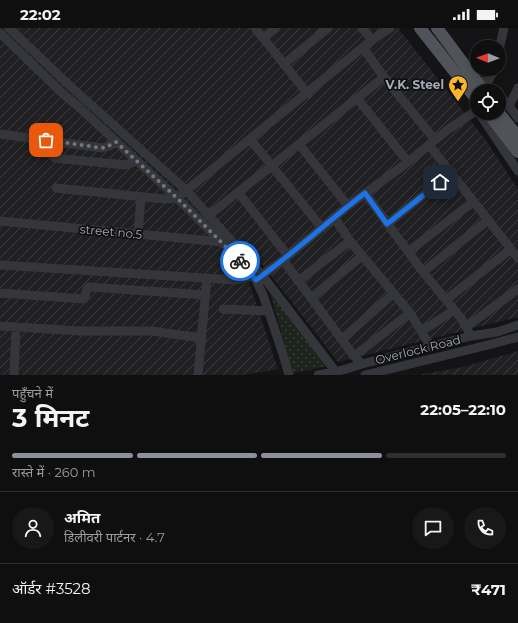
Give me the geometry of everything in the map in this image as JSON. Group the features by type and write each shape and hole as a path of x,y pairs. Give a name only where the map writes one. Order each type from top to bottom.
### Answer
{"main road":[{"path":"420,28 473,84"},
{"path":"437,28 474,84"},
{"path":"493,120 518,152"},
{"path":"504,120 518,138"}],"street":[{"path":"9,28 69,85 186,190 336,372"},
{"path":"255,28 308,94"},
{"path":"263,38 276,28"},
{"path":"284,64 328,28"},
{"path":"362,28 372,40"},
{"path":"56,188 164,199 177,198 308,94 372,40 390,28"},
{"path":"501,40 504,28"},
{"path":"0,33 62,93 177,198 257,277 282,351 288,375"},
{"path":"363,48 432,142 451,173 518,258"},
{"path":"208,216 384,76"},
{"path":"482,84 488,81 491,76"},
{"path":"509,106 518,88"},
{"path":"357,98 408,162"},
{"path":"506,103 518,118"},
{"path":"0,264 235,280 257,277 286,258 348,206 408,162 446,130 470,114"},
{"path":"484,120 518,171"},
{"path":"0,134 102,148 116,142"},
{"path":"250,139 322,228"},
{"path":"299,144 348,206"},
{"path":"55,158 125,165 131,164 135,159"},
{"path":"387,224 451,173"},
{"path":"238,192 286,258 298,281 354,356 362,364"},
{"path":"365,193 387,224 446,299 471,336"},
{"path":"138,234 141,197"},
{"path":"409,251 473,202"},
{"path":"334,217 350,241 410,313 431,347"},
{"path":"424,272 488,220"},
{"name":"street no.5","path":"0,221 222,242"},
{"path":"298,281 350,241"},
{"path":"446,299 511,249"},
{"path":"311,298 362,256"},
{"path":"198,375 208,278"},
{"path":"0,293 84,298 89,287 206,295"},
{"path":"466,327 518,289"},
{"path":"342,339 394,293"},
{"path":"223,309 268,311"},
{"path":"422,331 454,310"},
{"path":"354,356 410,313"},
{"name":"Overlock Road","path":"318,375 336,372 471,336 497,332 518,325"},
{"path":"0,326 80,332 151,331 202,338"},
{"path":"14,375 16,327"},
{"path":"485,333 488,345"},
{"name":"Overlock Road","path":"365,375 518,337"}],"shaded area":[{"path":"0,28 398,28 485,139 518,189 518,317 338,362 262,264 246,273 278,369 243,375 0,375"},
{"path":"268,286 328,366 293,373"},
{"path":"518,351 518,375 418,375 463,367"}],"way so far":[{"path":"46,140 102,148 116,142 177,198 240,261"}],"place":[{"name":"V.K. Steel","path":"458,102"}],"route":[{"path":"240,261 256,280 283,260 365,193 387,224 440,182"}]}
